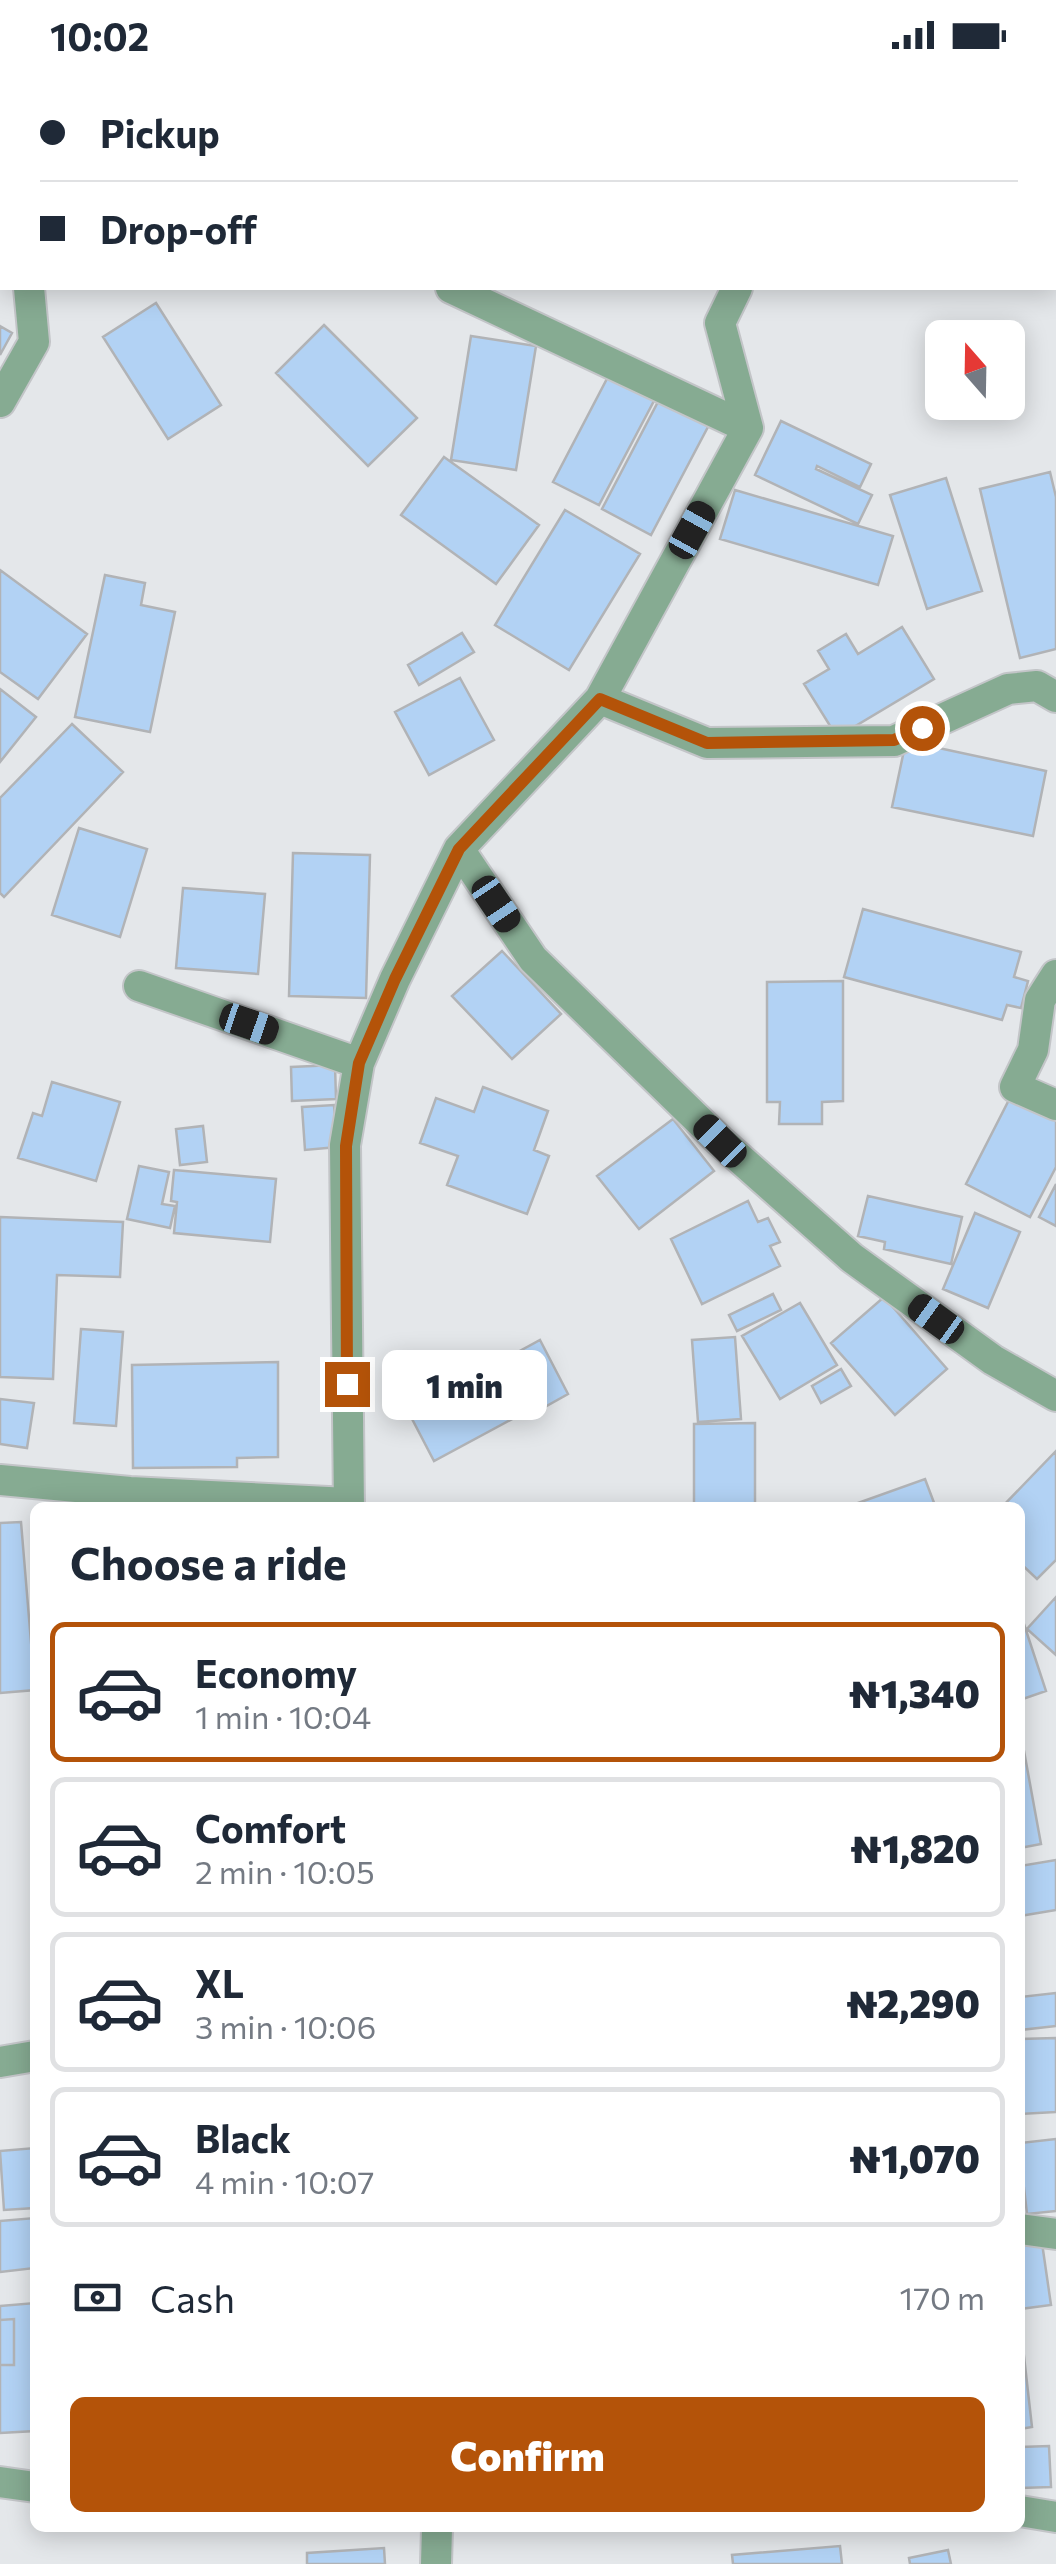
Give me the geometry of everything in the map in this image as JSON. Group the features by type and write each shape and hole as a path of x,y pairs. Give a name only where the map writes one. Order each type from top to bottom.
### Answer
{"street":[{"path":"0,402 34,342 29,290"},
{"path":"455,290 748,428"},
{"path":"348,1502 346,1146 359,1063 459,849 600,699 748,428 720,323 736,290"},
{"path":"600,699 707,743 894,740 1008,688 1037,686 1056,697"},
{"path":"459,849 533,959 720,1141 852,1258 993,1360 1056,1396"},
{"path":"1056,975 1040,1000 1033,1050 1014,1087 1056,1104"},
{"path":"139,986 359,1063"},
{"path":"0,1480 298,1502"},
{"path":"0,2062 30,2057"},
{"path":"1025,2230 1056,2234"},
{"path":"0,2482 30,2487"},
{"path":"1025,2512 1056,2517"},
{"path":"436,2564 437,2532"}],"building":[{"path":"156,303 221,405 168,439 103,337"},
{"path":"324,325 417,418 368,466 276,373"},
{"path":"0,326 12,333 0,355"},
{"path":"471,336 536,346 516,470 451,460"},
{"path":"610,373 656,397 599,505 553,482"},
{"path":"660,398 710,423 651,535 602,509"},
{"path":"781,421 871,464 860,487 817,466 816,469 872,495 858,524 755,475"},
{"path":"444,457 539,525 496,584 401,515"},
{"path":"1050,472 1056,497 1056,649 1020,658 980,489"},
{"path":"946,478 982,591 927,609 890,495"},
{"path":"735,490 893,536 878,585 720,539"},
{"path":"565,510 640,554 569,670 495,625"},
{"path":"0,570 87,634 38,699 0,672"},
{"path":"105,575 145,583 141,605 175,612 150,732 75,717"},
{"path":"902,627 934,679 837,737 804,684 829,669 818,651 846,634 858,654"},
{"path":"462,633 474,652 419,685 408,665"},
{"path":"460,678 494,740 429,775 395,712"},
{"path":"0,689 36,717 0,762"},
{"path":"72,724 123,772 4,897 0,893 0,798"},
{"path":"906,741 1046,771 1033,836 892,807"},
{"path":"79,828 147,849 120,937 52,915"},
{"path":"293,853 370,855 366,998 289,996"},
{"path":"183,888 265,894 258,974 176,968"},
{"path":"863,909 1021,952 1014,977 1028,981 1021,1008 1007,1005 1002,1020 844,977"},
{"path":"502,951 561,1014 512,1059 452,996"},
{"path":"843,981 843,1101 822,1102 822,1124 779,1124 780,1102 767,1102 767,982"},
{"path":"335,1065 336,1099 292,1101 291,1067"},
{"path":"52,1082 120,1102 96,1181 18,1158 33,1113 42,1116"},
{"path":"483,1087 548,1111 534,1150 549,1156 527,1214 447,1185 458,1156 420,1143 436,1098 474,1112"},
{"path":"1012,1094 1056,1116 1056,1167 1030,1217 966,1184"},
{"path":"334,1105 337,1147 305,1150 302,1107"},
{"path":"673,1119 714,1171 639,1229 597,1176"},
{"path":"203,1126 207,1162 180,1165 176,1129"},
{"path":"139,1166 169,1172 162,1204 175,1206 170,1228 127,1219"},
{"path":"174,1170 276,1179 270,1242 174,1233"},
{"path":"1056,1184 1056,1226 1039,1217"},
{"path":"868,1196 962,1217 951,1264 884,1249 885,1242 858,1236"},
{"path":"748,1201 758,1222 768,1218 780,1242 770,1246 780,1266 702,1304 671,1239"},
{"path":"975,1213 1020,1232 988,1308 943,1289"},
{"path":"0,1217 123,1222 120,1277 57,1275 53,1379 0,1377"},
{"path":"773,1294 781,1310 737,1331 729,1315"},
{"path":"884,1297 947,1369 895,1415 831,1343"},
{"path":"800,1303 837,1365 780,1399 742,1336"},
{"path":"81,1329 123,1332 116,1426 74,1423"},
{"path":"735,1337 741,1419 698,1422 692,1340"},
{"path":"540,1340 568,1394 534,1413 505,1359"},
{"path":"278,1362 278,1457 237,1458 237,1467 133,1468 132,1365"},
{"path":"503,1365 527,1411 434,1461 410,1415"},
{"path":"841,1369 851,1386 821,1403 812,1386"},
{"path":"0,1399 34,1403 27,1448 0,1444"},
{"path":"755,1423 755,1502 694,1502 694,1424"},
{"path":"1056,1451 1056,1560 1037,1579 1025,1568 1025,1502 1007,1502"},
{"path":"925,1479 934,1502 861,1502"},
{"path":"21,1522 30,1630 30,1690 0,1693 0,1523"},
{"path":"1056,1597 1056,1655 1027,1629"},
{"path":"1025,1627 1046,1691 1025,1698"},
{"path":"1025,1756 1041,1844 1025,1847"},
{"path":"1056,1860 1056,1910 1025,1915 1025,1865"},
{"path":"1056,1993 1056,2026 1025,2029 1025,1996"},
{"path":"1056,2038 1056,2112 1025,2114 1025,2039"},
{"path":"1056,2139 1056,2211 1027,2214 1025,2142"},
{"path":"30,2148 30,2208 4,2210 0,2151"},
{"path":"30,2218 30,2269 0,2272 0,2221"},
{"path":"1041,2236 1051,2305 1025,2308 1025,2238"},
{"path":"30,2303 30,2431 0,2433 0,2365 14,2365 14,2319 0,2320 0,2306"},
{"path":"14,2319 14,2365 0,2365 0,2320"},
{"path":"1025,2365 1032,2427 1025,2428"},
{"path":"1049,2446 1051,2487 1025,2488 1025,2447"},
{"path":"840,2546 842,2564 733,2564 732,2555"},
{"path":"384,2548 385,2564 307,2564 307,2553"},
{"path":"948,2550 951,2564 910,2564 909,2558"}],"route":[{"path":"347,1384 346,1146 359,1063 459,849 600,699 707,743 894,740 922,728"}]}
